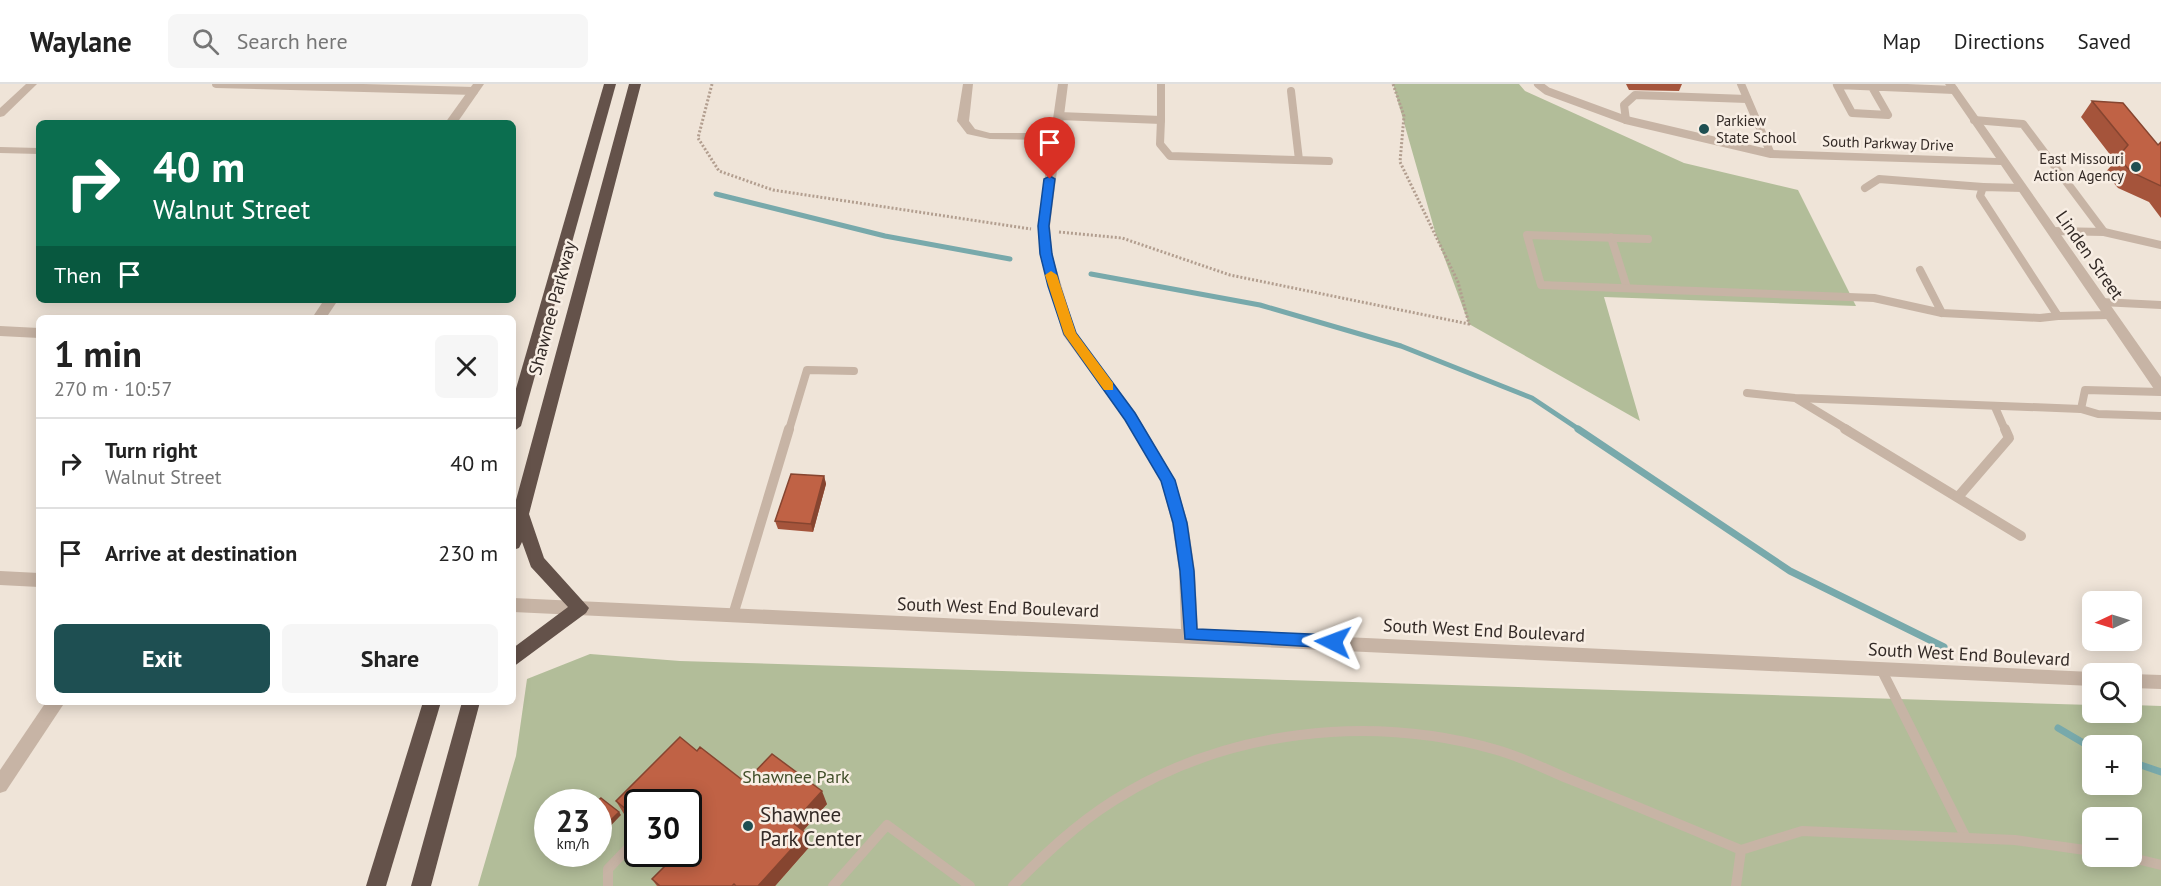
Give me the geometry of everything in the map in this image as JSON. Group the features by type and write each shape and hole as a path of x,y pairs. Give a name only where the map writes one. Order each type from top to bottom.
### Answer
{"highway":[{"name":"Shawnee Parkway","path":"516,415 610,84"},
{"name":"Shawnee Parkway","path":"516,532 635,84"},
{"path":"516,657 580,608 537,562 521,515"},
{"path":"376,886 431,705"},
{"path":"421,886 470,705"}],"street":[{"path":"0,114 32,84"},
{"path":"968,84 963,121 971,132 990,136 1056,137"},
{"path":"1063,84 1044,230 1046,254 1070,334 1130,416 1168,480 1180,523 1187,571 1190,635"},
{"path":"453,120 477,87"},
{"name":"Linden Street","path":"1952,87 2161,388"},
{"path":"0,150 36,151"},
{"name":"South Parkway Drive","path":"1771,154 2003,162"},
{"path":"0,331 36,333"},
{"path":"0,578 36,580"},
{"name":"South West End Boulevard","path":"516,605 2082,679"},
{"path":"2142,681 2161,682"},
{"path":"0,785 54,705"}],"lane":[{"path":"216,84 477,87"},
{"path":"1161,84 1160,144 1170,156 1329,161"},
{"path":"1538,84 1547,91 1626,120 1771,154"},
{"path":"1741,84 1771,154"},
{"path":"1836,85 1852,113 1888,115 1872,87"},
{"path":"1836,85 1952,87"},
{"path":"1291,91 1299,160"},
{"path":"1626,120 1624,105 1635,95 1747,99"},
{"path":"1059,116 1161,120"},
{"path":"1974,120 2023,124 2104,232"},
{"path":"1865,188 1879,179 2022,188"},
{"path":"1983,187 1980,196 2058,316"},
{"path":"2052,231 2104,232 2161,245"},
{"path":"1648,239 1527,235 1541,285 1874,298 1942,313 2040,318 2110,315"},
{"path":"1611,237 1627,288"},
{"path":"1920,270 1942,313"},
{"path":"2101,302 2161,305"},
{"path":"733,615 807,370 854,371"},
{"path":"2081,410 2085,390 2161,392"},
{"path":"1747,393 1794,398 2081,410 2098,414 2161,416"},
{"path":"1794,398 2021,536"},
{"path":"1958,497 2009,438 1995,407"},
{"path":"1881,669 1966,838"},
{"path":"1013,886 1041,854 1071,828 1118,796 1168,770 1202,757 1264,740 1346,731 1421,735 1497,750 1740,850 1802,831 2026,841 2082,849"},
{"path":"833,886 887,825 970,886"},
{"path":"1736,886 1740,850"},
{"path":"608,886 608,869 624,852"},
{"path":"2142,860 2161,865"}],"path":[{"path":"712,84 698,138 719,171 773,190 1044,230 1122,238 1230,275 1376,307 1469,324 1458,282 1400,162 1404,116 1393,84"}],"green space":[{"path":"1393,84 1519,84 1525,91 1684,163 1798,190 1856,306 1604,297 1640,421 1469,324 1436,235"},
{"name":"Shawnee Park","path":"590,654 680,661 2082,705 2082,723 2142,723 2142,705 2161,706 2161,886 478,886 516,756 527,679"}],"building":[{"path":"2092,101 2123,103 2158,145 2161,142 2161,186 2131,172 2118,157 2128,145"},
{"path":"791,474 824,476 811,524 775,521"},
{"name":"Shawnee Park Center","path":"680,737 697,751 700,747 745,782 772,754 822,791 793,823 806,833 758,886 736,886 734,884 732,886 660,886 652,879 664,867 702,867 702,789 628,789"},
{"name":"Shawnee Park Center","path":"624,793 624,808 616,801"},
{"path":"612,807 619,812 612,819"}],"waterway":[{"path":"716,194 885,236 1010,259"},
{"path":"1091,274 1260,305 1401,346 1532,398 1580,430"},
{"path":"1578,429 1790,571 1944,647"},
{"path":"2058,728 2082,742"},
{"path":"2142,765 2161,772"}],"slow traffic":[{"path":"1051,275 1070,334 1108,386"}],"place":[{"name":"Parkiew State School","path":"1704,129"},
{"name":"East Missouri Action Agency","path":"2136,167"},
{"name":"Shawnee Park Center","path":"748,826"}],"route":[{"path":"1050,179 1044,226 1046,254 1054,286 1070,334 1130,416 1168,480 1180,523 1187,571 1190,635 1333,642"}]}
